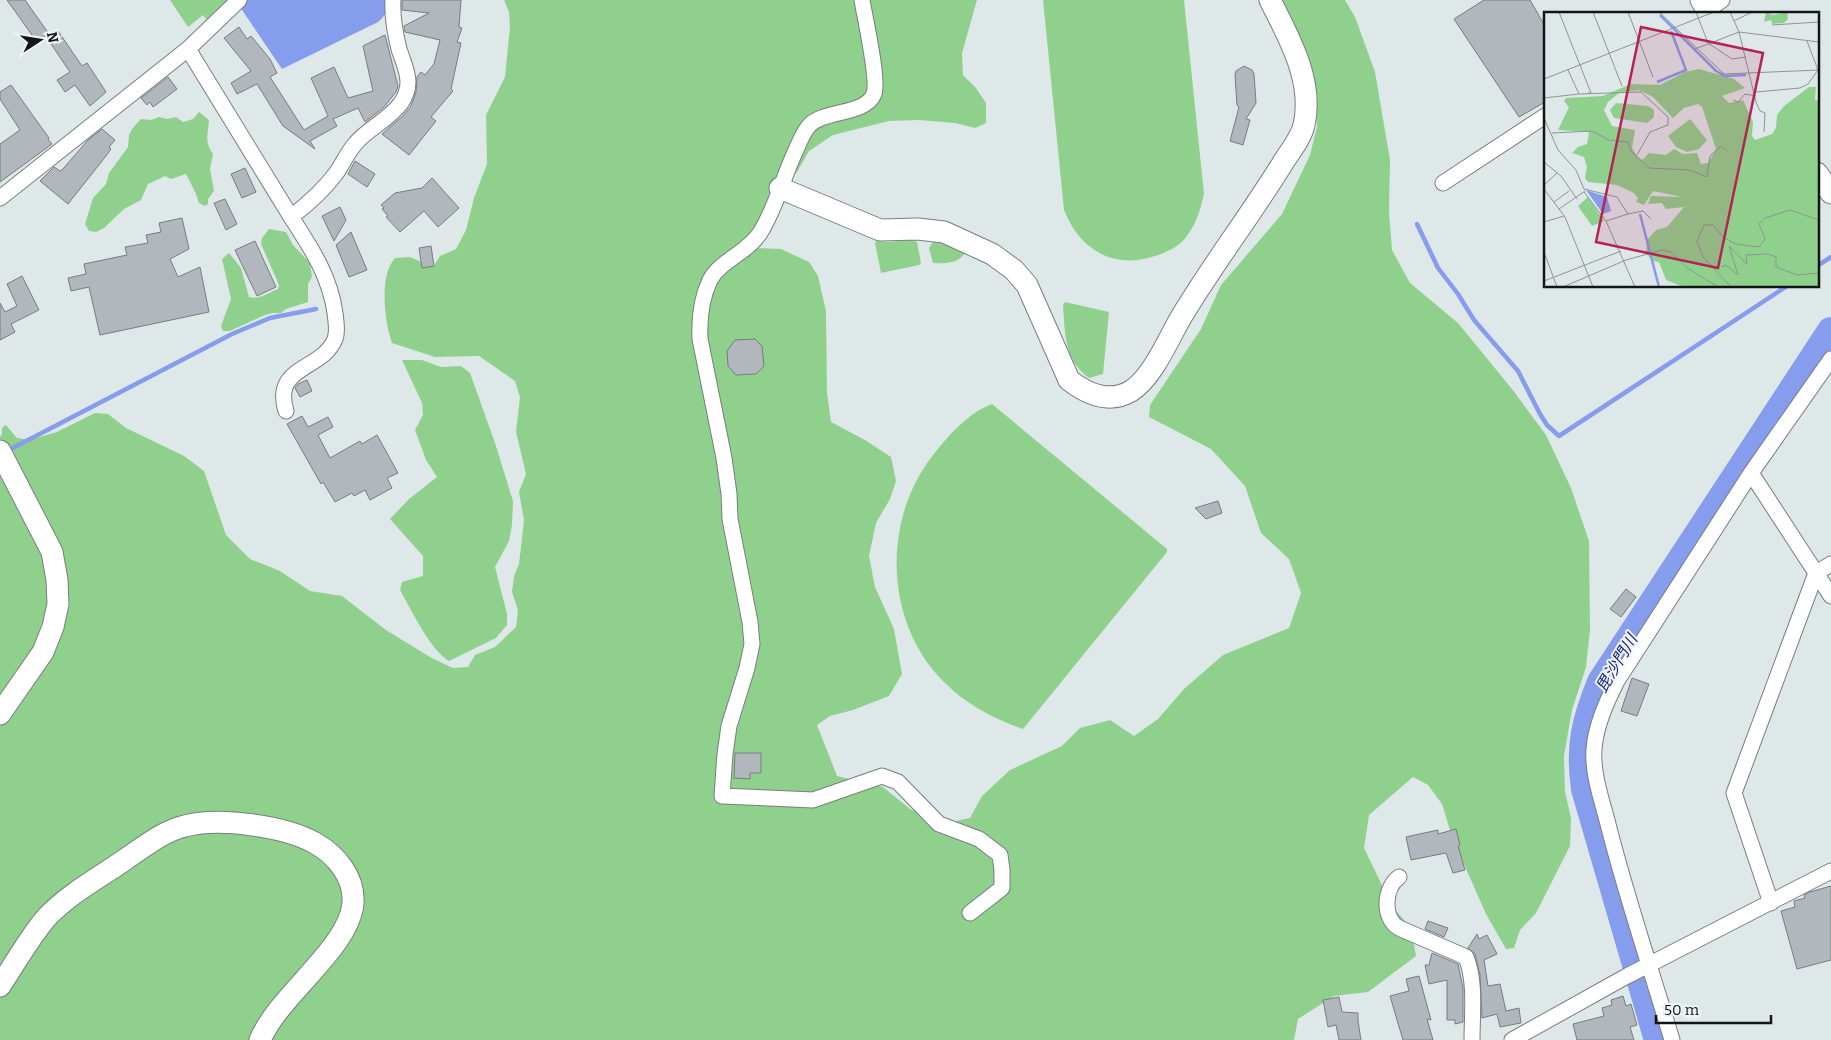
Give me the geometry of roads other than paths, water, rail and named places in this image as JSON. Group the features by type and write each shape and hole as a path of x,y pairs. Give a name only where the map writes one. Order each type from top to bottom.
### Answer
{"street":[{"path":"0,198 188,48 239,0"},
{"path":"290,217 311,202 336,173 355,144 401,104 408,81 395,28 392,10 393,0"},
{"path":"862,0 872,56 875,82 874,93 866,104 815,120 808,126 756,238 750,246 721,267 712,278 706,290 699,320 700,339 724,458 730,519 750,622 752,644 748,668 729,726 722,796 812,800 882,776 898,782 938,824 979,838 1000,855 1002,888 970,913"},
{"path":"780,188 880,230 918,229 944,232 992,254 1014,270 1027,285 1069,380 1094,396 1123,395 1133,390 1148,374 1215,265 1271,184 1304,126 1306,94 1302,72 1292,45 1270,0"},
{"path":"188,48 290,217 314,253 326,276 334,306 337,330 335,340 330,349 292,377 283,388 283,402 286,411"},
{"path":"1443,183 1544,117"},
{"path":"1818,174 1831,193"},
{"path":"1672,1040 1597,782 1594,751 1598,729 1604,709 1617,681 1751,474 1831,359"},
{"path":"0,451 52,552 57,580 58,604 43,652 0,714"},
{"path":"1751,474 1831,596"},
{"path":"1771,903 1734,793 1816,573 1831,564"},
{"path":"0,986 45,920 64,900 146,846 184,826 204,823 224,822 268,828 308,839 327,850 342,866 351,882 353,904 346,926 332,947 279,1008 260,1040"},
{"path":"1512,1040 1650,965 1831,871"},
{"path":"1398,877 1389,890 1387,907 1390,921 1399,928 1466,957 1472,991 1472,1040"}],"water":[{"path":"247,0 389,0 386,12 378,22 282,69 240,7"}],"waterway":[{"path":"1417,224 1438,268 1458,294 1474,320 1518,371 1540,414 1547,425 1559,436 1784,288"},
{"path":"1818,265 1831,257"},
{"path":"7,451 232,334 270,318 316,309"},
{"name":"毘沙門川","path":"1658,1040 1585,789 1583,747 1587,722 1601,682 1831,331"}]}
